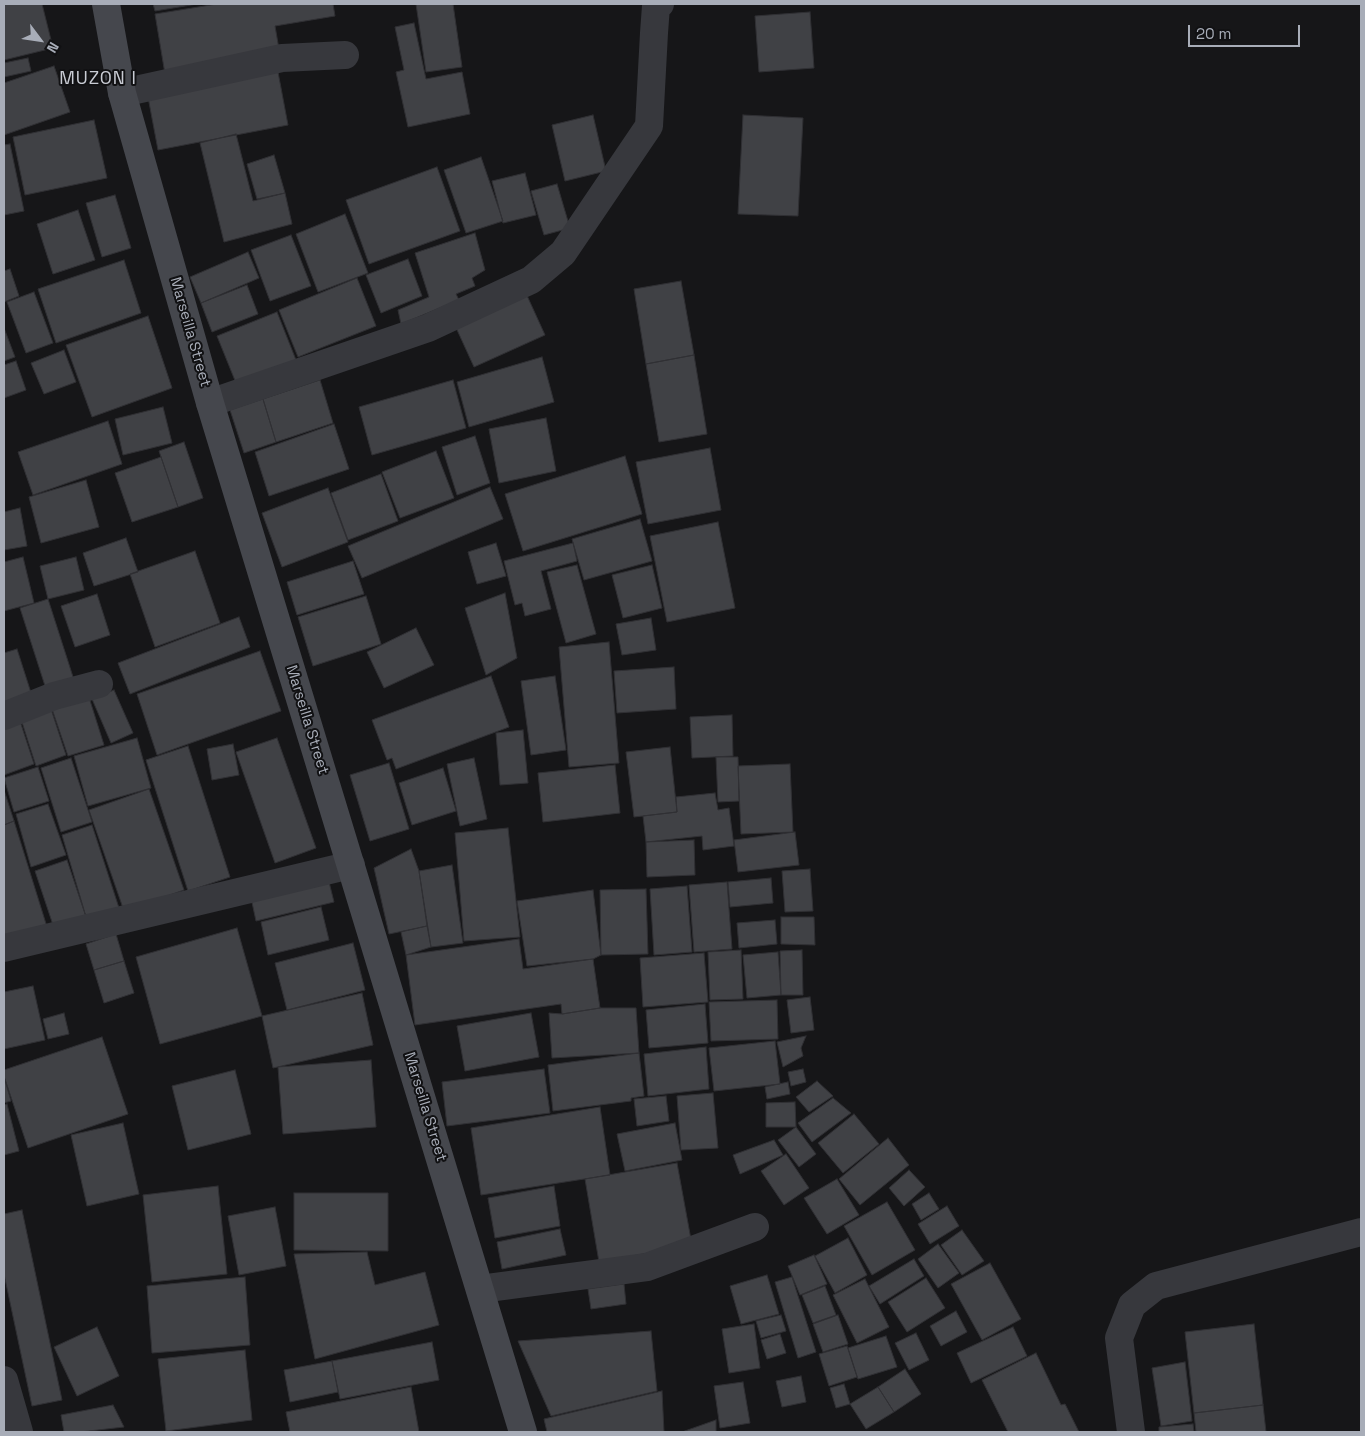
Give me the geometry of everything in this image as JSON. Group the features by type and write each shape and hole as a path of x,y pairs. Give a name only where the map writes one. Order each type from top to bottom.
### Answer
{"main road":[{"name":"Marseilla Street","path":"106,4 122,93 210,403 523,1432"}],"street":[{"path":"210,403 428,328 531,280 564,253 649,126 656,6 660,4"},
{"path":"122,93 282,58 345,55"},
{"path":"4,716 54,696 99,684"},
{"path":"4,948 351,865"},
{"path":"480,1289 646,1267 755,1227"},
{"path":"1131,1432 1119,1338 1132,1305 1156,1286 1361,1232"},
{"path":"4,1380 19,1432"}],"building":[{"path":"4,4 42,4 53,48 4,60"},
{"path":"153,4 197,4 155,11"},
{"path":"217,4 333,4 335,16 275,26 280,55 165,74 155,14"},
{"path":"416,4 453,4 462,67 426,72"},
{"path":"810,12 814,68 759,72 755,16"},
{"path":"414,23 426,79 462,72 470,114 408,127 396,72 404,70 395,27"},
{"path":"28,58 31,71 4,77 4,63"},
{"path":"54,66 70,112 4,135 4,83"},
{"path":"278,72 288,125 158,150 148,97"},
{"path":"593,115 606,171 565,181 552,125"},
{"path":"743,115 803,118 798,216 738,214"},
{"path":"94,120 107,178 25,195 13,137"},
{"path":"236,134 253,201 285,193 292,224 224,242 200,143"},
{"path":"10,144 24,211 4,215 4,145"},
{"path":"274,155 285,193 257,199 247,164"},
{"path":"481,157 503,221 466,233 444,170"},
{"path":"437,167 460,231 369,264 346,200"},
{"path":"525,173 536,215 503,223 492,181"},
{"path":"557,184 570,228 544,235 531,191"},
{"path":"115,195 131,248 102,257 86,203"},
{"path":"78,210 95,260 53,274 37,224"},
{"path":"345,214 368,273 318,292 296,234"},
{"path":"475,233 485,270 472,278 475,286 456,294 459,300 401,324 398,310 429,297 415,253"},
{"path":"291,235 311,286 270,301 251,250"},
{"path":"248,252 259,278 201,303 190,277"},
{"path":"408,259 422,296 381,313 366,275"},
{"path":"124,260 141,313 56,343 38,289"},
{"path":"10,269 19,296 4,302 4,271"},
{"path":"357,278 376,326 298,357 279,310"},
{"path":"681,281 694,355 646,364 634,289"},
{"path":"247,285 258,314 212,332 201,303"},
{"path":"524,289 545,335 474,367 453,321"},
{"path":"34,292 53,343 26,353 7,302"},
{"path":"277,312 296,360 236,383 217,336"},
{"path":"148,316 172,388 92,417 66,345"},
{"path":"4,328 15,357 4,361"},
{"path":"64,350 76,382 44,394 31,363"},
{"path":"694,355 707,434 659,442 646,364"},
{"path":"542,357 554,402 469,427 457,382"},
{"path":"16,361 26,390 4,398 4,365"},
{"path":"320,380 333,423 276,442 263,399"},
{"path":"453,380 466,428 372,455 359,407"},
{"path":"263,399 276,442 244,453 230,410"},
{"path":"163,407 172,443 123,455 115,419"},
{"path":"546,418 556,471 499,483 489,429"},
{"path":"108,421 122,464 33,495 18,452"},
{"path":"334,424 349,469 269,496 255,452"},
{"path":"475,436 490,483 457,495 442,447"},
{"path":"184,442 203,498 178,507 159,451"},
{"path":"710,448 721,510 648,524 636,462"},
{"path":"436,451 454,498 400,518 382,472"},
{"path":"625,456 642,514 523,551 505,494"},
{"path":"161,457 178,507 132,522 115,473"},
{"path":"381,474 398,521 348,540 331,493"},
{"path":"86,480 99,527 41,543 29,497"},
{"path":"490,487 503,519 362,578 348,546"},
{"path":"328,488 348,542 282,567 262,513"},
{"path":"20,508 27,546 4,550 4,512"},
{"path":"640,519 652,561 584,580 572,539"},
{"path":"718,522 735,608 667,622 650,536"},
{"path":"126,538 138,572 94,586 83,553"},
{"path":"496,543 506,576 477,584 468,552"},
{"path":"573,543 577,561 541,571 551,609 525,616 522,603 515,605 504,561"},
{"path":"195,551 220,623 155,647 130,574"},
{"path":"23,557 34,603 4,611 4,562"},
{"path":"76,557 84,590 48,599 40,566"},
{"path":"353,561 364,594 297,615 287,582"},
{"path":"577,565 596,634 566,643 547,572"},
{"path":"652,565 662,608 623,618 612,575"},
{"path":"505,593 517,658 486,675 465,608"},
{"path":"97,594 110,635 75,647 61,606"},
{"path":"366,596 381,644 313,666 298,617"},
{"path":"48,599 74,680 46,689 20,608"},
{"path":"239,617 250,647 130,694 118,663"},
{"path":"651,618 656,650 622,655 616,624"},
{"path":"416,628 434,665 384,688 367,652"},
{"path":"609,642 619,763 569,767 559,647"},
{"path":"17,649 33,699 7,708 4,699 4,653"},
{"path":"260,651 281,711 157,755 137,694"},
{"path":"674,667 676,709 617,713 614,671"},
{"path":"491,676 509,727 396,769 392,758 387,760 372,720"},
{"path":"555,676 566,750 531,755 521,681"},
{"path":"114,690 133,733 111,743 92,699"},
{"path":"87,691 104,745 68,756 50,703"},
{"path":"50,706 66,755 36,766 20,716"},
{"path":"732,715 733,756 692,758 690,717"},
{"path":"19,718 34,764 4,775 4,724"},
{"path":"523,730 528,783 500,785 496,733"},
{"path":"137,738 151,788 88,806 74,756"},
{"path":"277,738 316,848 275,863 236,752"},
{"path":"233,744 239,775 212,780 207,749"},
{"path":"188,746 230,877 188,891 146,760"},
{"path":"670,747 677,812 634,817 626,752"},
{"path":"716,757 738,757 739,801 718,802"},
{"path":"71,758 92,822 61,832 41,768"},
{"path":"474,758 487,819 460,826 447,764"},
{"path":"389,763 409,829 370,841 350,775"},
{"path":"790,764 793,832 741,834 738,766"},
{"path":"615,765 620,813 543,822 538,773"},
{"path":"38,767 49,801 14,812 4,778"},
{"path":"443,768 456,811 412,825 399,783"},
{"path":"149,789 184,890 124,911 89,810"},
{"path":"4,790 14,821 4,825"},
{"path":"715,793 718,810 729,808 734,846 703,850 702,836 646,842 643,816 677,812 676,797"},
{"path":"48,804 66,855 31,867 16,814"},
{"path":"14,821 47,927 4,941 4,825"},
{"path":"92,825 120,911 87,920 62,835"},
{"path":"508,828 520,937 464,941 455,833"},
{"path":"795,832 799,865 738,872 734,840"},
{"path":"694,840 695,875 647,877 646,842"},
{"path":"411,849 419,871 427,926 389,934 374,868"},
{"path":"67,860 87,920 55,931 35,871"},
{"path":"452,865 463,943 431,947 419,871"},
{"path":"810,869 813,911 785,912 782,871"},
{"path":"327,874 334,902 256,921 250,893"},
{"path":"771,878 773,903 730,907 728,882"},
{"path":"727,882 732,949 694,952 689,885"},
{"path":"687,886 692,952 654,955 650,889"},
{"path":"646,889 648,954 601,955 600,890"},
{"path":"593,890 601,955 593,959 527,966 517,901"},
{"path":"321,907 329,940 268,955 261,922"},
{"path":"781,917 814,917 815,945 781,944"},
{"path":"775,920 777,944 739,948 737,923"},
{"path":"427,926 431,947 406,955 401,932"},
{"path":"237,928 262,1016 160,1044 136,957"},
{"path":"116,934 124,961 94,970 86,944"},
{"path":"519,939 523,969 593,959 600,1008 562,1014 561,1004 415,1025 406,955"},
{"path":"353,943 365,990 287,1010 275,963"},
{"path":"741,950 743,999 710,1000 708,952"},
{"path":"802,950 803,995 781,995 780,951"},
{"path":"778,952 781,995 747,998 743,955"},
{"path":"704,953 708,1002 643,1007 640,958"},
{"path":"124,961 134,993 104,1003 94,970"},
{"path":"33,986 45,1040 4,1049 4,992"},
{"path":"362,993 373,1045 273,1068 262,1016"},
{"path":"810,997 814,1030 791,1033 787,1000"},
{"path":"777,1000 778,1039 711,1041 709,1002"},
{"path":"705,1004 708,1043 649,1048 646,1010"},
{"path":"600,1008 636,1008 639,1053 552,1058 549,1013 562,1014"},
{"path":"64,1013 69,1034 48,1039 43,1019"},
{"path":"531,1013 539,1057 465,1071 457,1026"},
{"path":"806,1036 801,1048 803,1056 783,1067 777,1042"},
{"path":"102,1037 128,1114 28,1148 4,1076 4,1070"},
{"path":"775,1041 780,1084 714,1091 709,1048"},
{"path":"706,1047 709,1089 648,1096 644,1054"},
{"path":"639,1053 644,1096 631,1098 631,1101 553,1111 548,1065"},
{"path":"371,1060 376,1127 283,1134 278,1067"},
{"path":"544,1069 550,1113 447,1126 442,1082"},
{"path":"803,1069 806,1082 791,1086 788,1072"},
{"path":"235,1070 251,1134 188,1150 172,1086"},
{"path":"4,1077 11,1101 4,1103"},
{"path":"817,1081 833,1096 809,1112 796,1097"},
{"path":"788,1082 790,1094 767,1099 765,1087"},
{"path":"713,1093 718,1148 681,1150 677,1096"},
{"path":"666,1096 669,1121 637,1126 634,1099"},
{"path":"833,1098 851,1113 812,1142 798,1123"},
{"path":"795,1102 796,1127 766,1127 766,1103"},
{"path":"7,1104 19,1151 4,1155 4,1105"},
{"path":"600,1107 610,1175 481,1195 471,1128"},
{"path":"854,1114 879,1144 843,1173 818,1143"},
{"path":"123,1123 139,1194 87,1206 71,1135"},
{"path":"675,1123 682,1160 625,1171 617,1134"},
{"path":"796,1127 816,1154 799,1167 778,1140"},
{"path":"888,1138 909,1165 860,1205 839,1179"},
{"path":"774,1140 783,1155 740,1174 733,1155"},
{"path":"786,1154 809,1188 784,1205 761,1171"},
{"path":"677,1163 692,1245 599,1262 585,1179"},
{"path":"909,1170 925,1187 904,1206 889,1188"},
{"path":"837,1179 859,1215 827,1234 804,1198"},
{"path":"218,1186 227,1274 152,1282 143,1195"},
{"path":"554,1186 560,1226 495,1238 488,1198"},
{"path":"294,1193 388,1193 388,1251 294,1250"},
{"path":"929,1193 939,1209 921,1220 912,1204"},
{"path":"887,1202 915,1250 872,1275 844,1226"},
{"path":"947,1206 959,1226 930,1244 918,1224"},
{"path":"275,1207 286,1266 239,1275 228,1216"},
{"path":"22,1210 62,1400 32,1406 4,1274 4,1214"},
{"path":"560,1229 566,1255 502,1269 497,1242"},
{"path":"962,1230 984,1261 962,1275 941,1245"},
{"path":"848,1238 867,1275 835,1293 815,1256"},
{"path":"938,1244 959,1273 938,1288 918,1259"},
{"path":"367,1252 375,1285 425,1272 439,1325 315,1359 294,1254"},
{"path":"814,1255 827,1284 800,1295 788,1266"},
{"path":"914,1259 924,1276 880,1304 869,1286"},
{"path":"990,1263 1021,1319 982,1340 951,1284"},
{"path":"767,1275 779,1314 741,1324 730,1286"},
{"path":"245,1277 250,1345 152,1353 147,1286"},
{"path":"792,1277 816,1352 798,1358 775,1282"},
{"path":"926,1278 945,1308 907,1332 888,1302"},
{"path":"865,1279 889,1327 857,1343 833,1295"},
{"path":"624,1284 626,1304 591,1309 588,1289"},
{"path":"825,1286 836,1315 813,1323 802,1295"},
{"path":"956,1311 967,1332 941,1346 930,1326"},
{"path":"781,1315 786,1331 761,1338 756,1321"},
{"path":"838,1315 848,1344 823,1352 813,1324"},
{"path":"754,1324 760,1368 729,1373 722,1329"},
{"path":"1254,1324 1263,1405 1194,1413 1185,1332"},
{"path":"97,1327 119,1376 77,1396 54,1347"},
{"path":"1013,1327 1027,1356 971,1383 957,1353"},
{"path":"651,1331 657,1391 551,1416 518,1341"},
{"path":"916,1333 929,1360 909,1370 895,1343"},
{"path":"780,1334 786,1353 767,1359 761,1340"},
{"path":"886,1336 897,1367 858,1379 848,1348"},
{"path":"432,1342 439,1380 340,1399 332,1361"},
{"path":"847,1346 857,1377 829,1386 819,1354"},
{"path":"245,1350 252,1420 166,1431 158,1359"},
{"path":"1036,1353 1061,1405 1065,1404 1079,1432 1008,1432 982,1380"},
{"path":"332,1361 338,1392 290,1402 284,1370"},
{"path":"1185,1362 1192,1421 1161,1426 1152,1368"},
{"path":"905,1369 921,1394 894,1412 878,1387"},
{"path":"801,1376 806,1402 782,1407 776,1381"},
{"path":"743,1382 750,1423 720,1428 714,1386"},
{"path":"844,1384 850,1404 836,1408 830,1388"},
{"path":"411,1387 419,1432 290,1432 286,1412"},
{"path":"878,1387 894,1412 866,1429 850,1404"},
{"path":"662,1391 664,1432 547,1432 544,1419"},
{"path":"113,1405 124,1427 64,1432 61,1415"},
{"path":"1263,1405 1266,1432 1196,1432 1194,1413"},
{"path":"716,1420 716,1432 682,1432"},
{"path":"1193,1424 1194,1432 1159,1432 1159,1427"}],"district":[{"name":"MUZON I","path":"98,79"}]}
